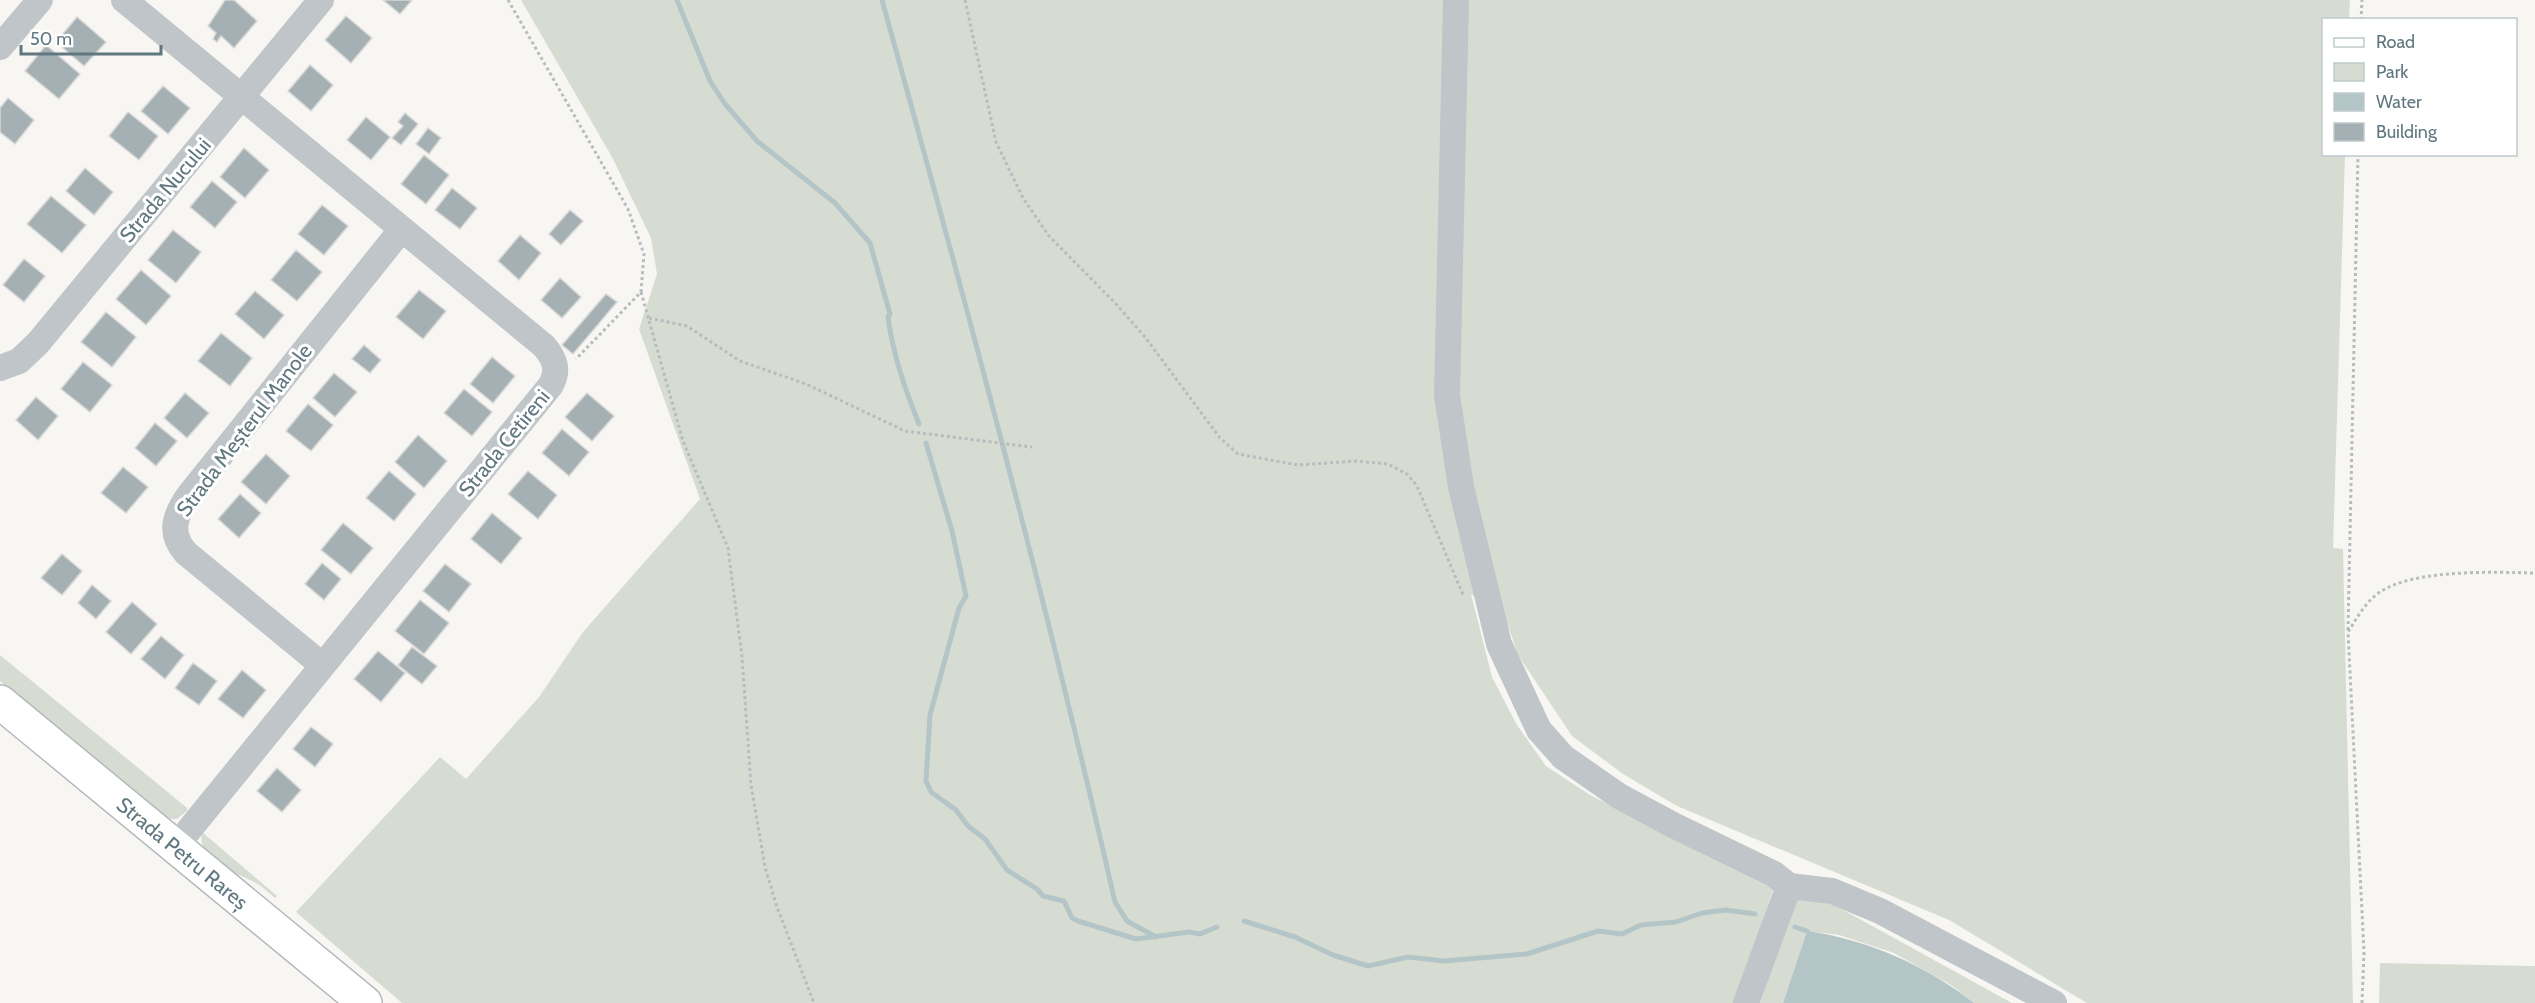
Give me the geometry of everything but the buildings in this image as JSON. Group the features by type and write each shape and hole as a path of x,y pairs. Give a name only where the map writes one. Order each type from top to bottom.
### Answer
{"main road":[{"name":"Strada Petru Rareș","path":"0,702 365,1003"}],"street":[{"path":"0,47 40,0"},
{"name":"Strada Cetireni","path":"124,0 544,346 552,356 556,371 551,386 176,846"},
{"name":"Strada Nucului","path":"0,368 19,361 38,343 321,0"},
{"path":"1456,0 1447,395 1461,487 1500,644 1539,730 1563,758 1619,795 1673,825 1774,874 1789,886 1832,891 1880,911 2054,1003"},
{"name":"Strada Meșterul Manole","path":"322,665 186,553 176,536 174,523 189,495 401,230"},
{"path":"1746,1003 1789,886"}],"path":[{"path":"508,0 628,209 644,254 641,292 683,441 728,548 742,657 751,784 765,867 777,908 814,1003"},
{"path":"965,0 996,142 1023,198 1049,236 1124,312 1220,438 1238,454 1298,465 1356,461 1388,464 1407,474 1417,486 1444,556 1466,600"},
{"path":"2361,18 2362,0"},
{"path":"2358,156 2347,585 2364,952 2362,1003"},
{"path":"556,371 573,362 641,292"},
{"path":"649,318 687,326 740,361 806,384 905,431 1032,447"},
{"path":"2348,632 2365,606 2380,591 2410,579 2482,572 2535,573"}],"green space":[{"path":"521,0 2350,0 2349,18 2322,18 2322,156 2345,156 2333,548 2343,549 2353,1003 2087,1003 1949,920 1677,806 1623,774 1572,736 1518,655 1508,625 1471,594 1492,677 1517,725 1546,766 1590,795 1774,887 1735,1003 402,1003 296,912 440,757 466,779 539,697 583,632 700,499 639,329 657,274 651,238 612,157"},
{"path":"0,655 188,810 177,819 168,819 0,681"},
{"path":"202,832 277,896 275,898 259,885 228,870 211,858 205,851"},
{"path":"1797,894 1836,906 2012,1003 1974,1003 1951,985 1894,953 1839,935 1807,931 1783,1003 1760,1003"},
{"path":"2380,963 2535,966 2535,1003 2379,1003"}],"water":[{"path":"1807,931 1852,941 1895,956 1936,977 1974,1003 1783,1003"}],"waterway":[{"path":"677,0 710,81 725,104 757,141 835,203 870,243 890,314 888,317 896,358 919,424"},
{"path":"882,0 1004,450 1115,902 1127,921 1156,937"},
{"path":"926,443 952,531 966,596 959,608 930,715 926,781 931,792 956,810 968,826 985,839 1007,870 1037,889 1043,896 1064,901 1072,918 1078,921 1136,939 1189,932 1200,934 1217,927"},
{"path":"1244,921 1295,937 1333,955 1368,966 1408,957 1444,961 1527,954 1598,931 1622,934 1641,925 1676,922 1702,913 1726,910 1755,914"},
{"path":"1795,927 1807,931 1811,936"}]}
